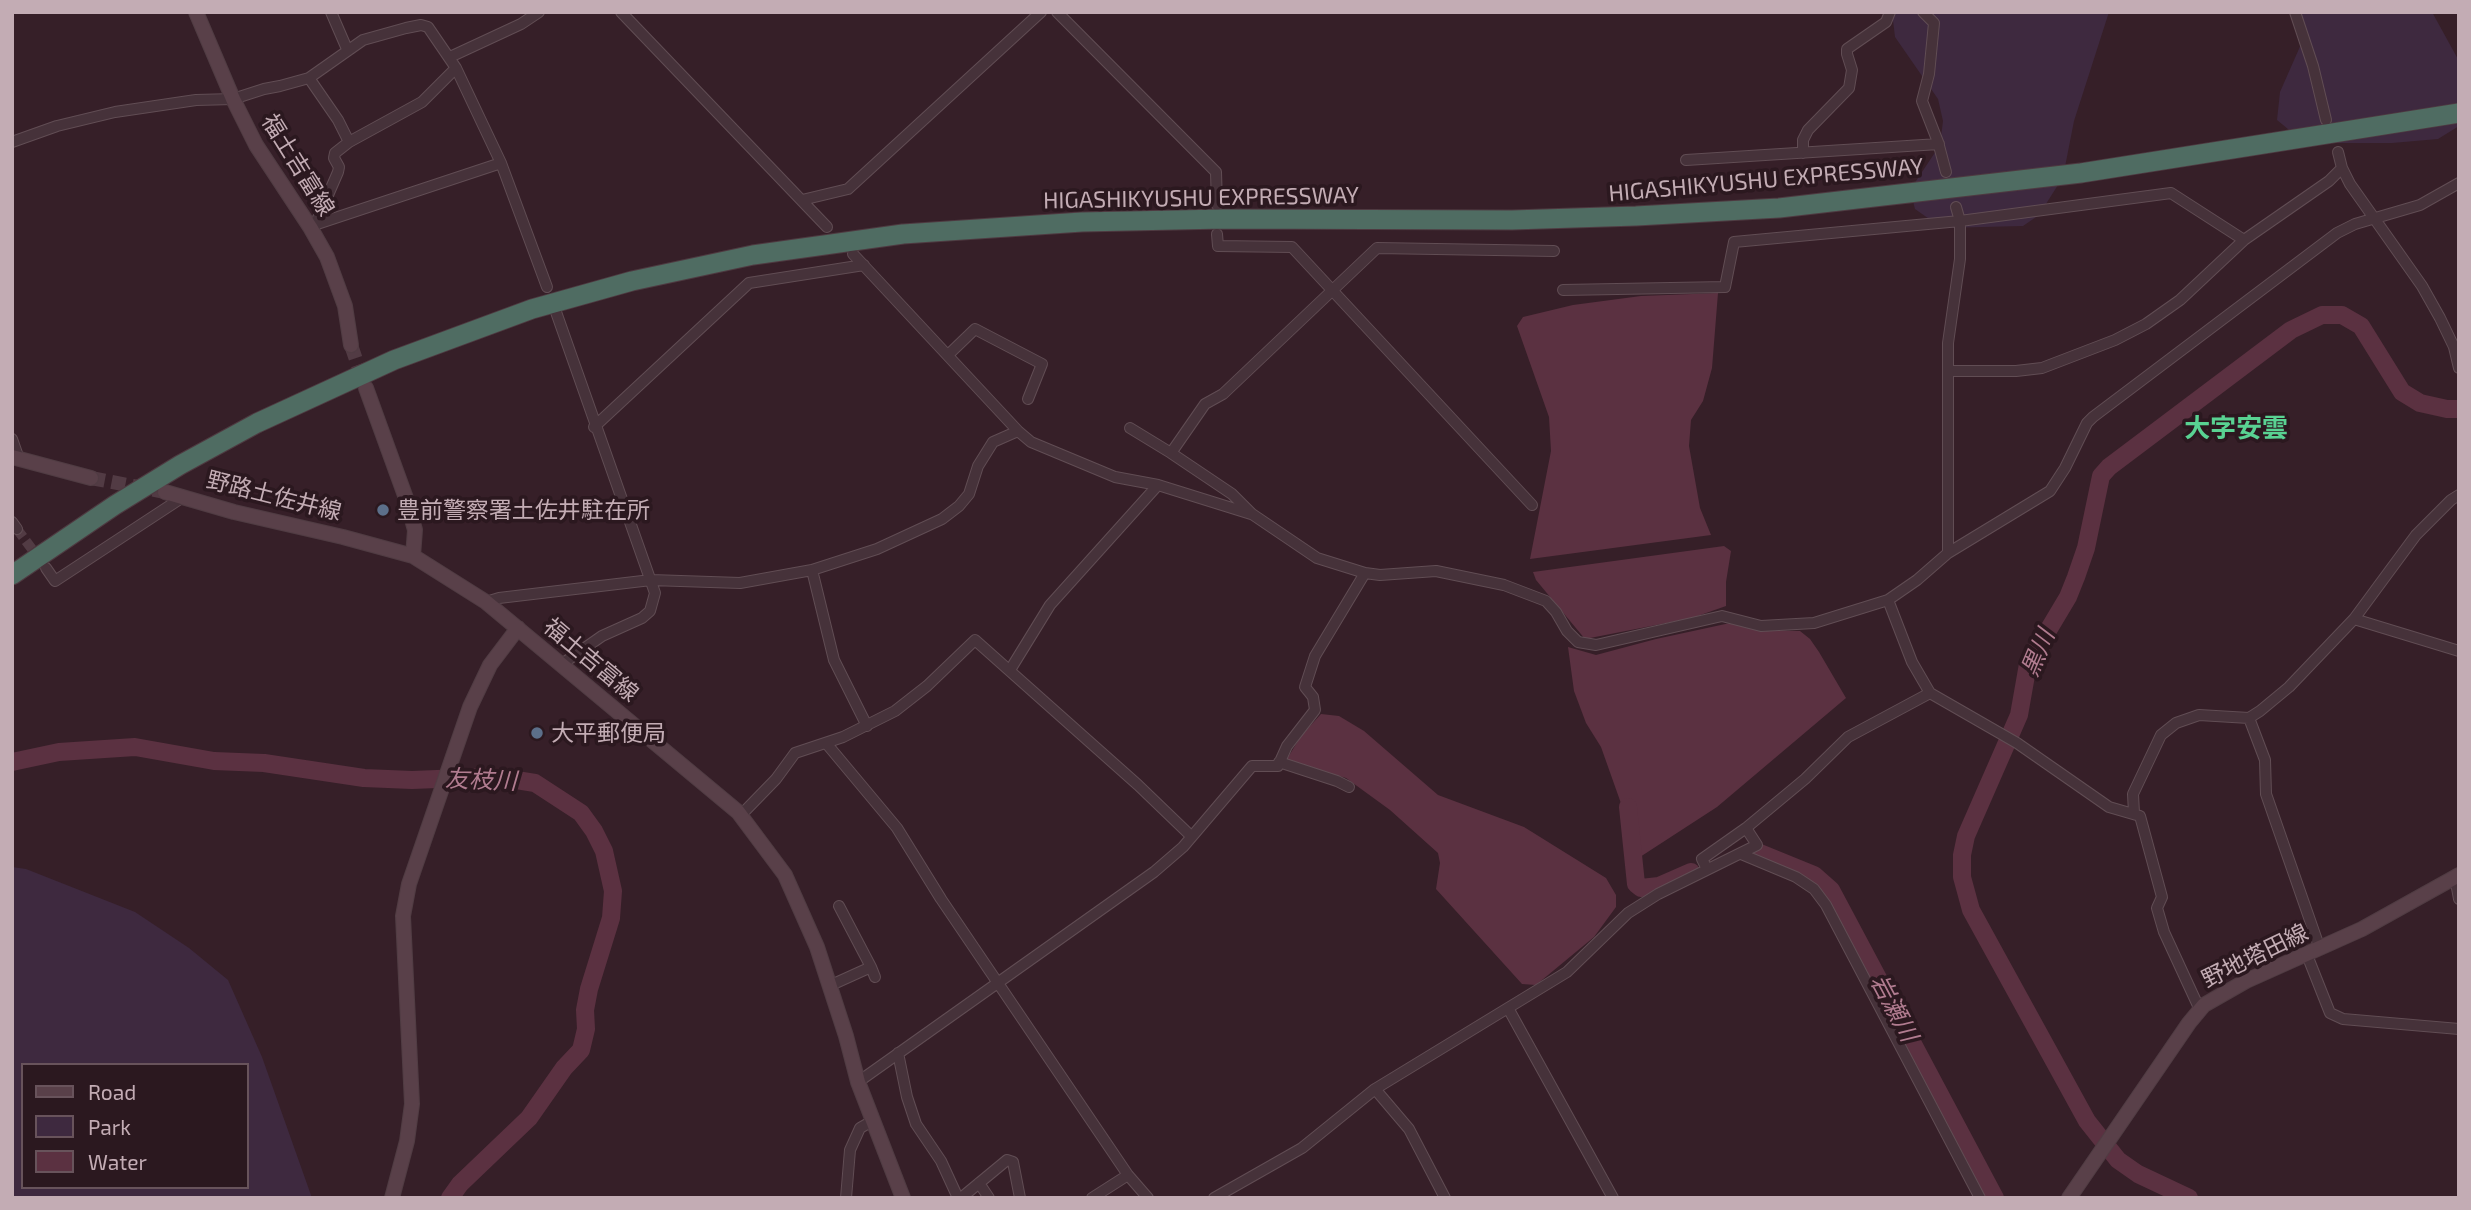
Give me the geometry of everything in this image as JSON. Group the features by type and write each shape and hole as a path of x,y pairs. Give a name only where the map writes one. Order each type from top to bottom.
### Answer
{"highway":[{"name":"HIGASHIKYUSHU EXPRESSWAY","path":"12,575 115,505 180,465 257,423 371,370 532,309 632,281 753,255 903,234 1082,222 1223,219 1524,220 1779,208 2093,171 2459,113"}],"main road":[{"name":"福土吉富線","path":"196,12 256,145 312,226 327,257 345,306 351,345"},
{"path":"366,388 407,500 415,530 413,556"},
{"path":"16,458 91,478"},
{"name":"野路土佐井線","path":"165,492 413,556"},
{"name":"福土吉富線","path":"413,556 486,601 741,816 785,875 817,947 858,1082 903,1198"},
{"path":"392,1198 408,1141 412,1104 403,916 409,884 470,707 490,665 518,628"},
{"name":"野地塔田線","path":"2069,1198 2204,1005 2234,987 2394,912 2457,876"}],"street":[{"path":"331,12 347,49"},
{"path":"450,57 521,24 539,12"},
{"path":"621,12 827,228"},
{"path":"802,200 848,190 1041,12"},
{"path":"1057,12 1216,172 1217,205"},
{"path":"1803,153 1803,140 1808,130 1849,88 1852,70 1847,49 1886,22 1890,12"},
{"path":"1923,12 1934,23 1930,74 1922,101 1946,172"},
{"path":"2295,12 2313,66 2326,120"},
{"path":"12,142 57,126 115,111 196,100 233,99 309,78 363,40 381,33 421,25 428,27 456,68 501,163 547,288"},
{"path":"312,226 338,172 335,153 349,142 422,102 456,68"},
{"path":"309,78 338,120 349,142"},
{"path":"1686,160 1939,145"},
{"path":"2338,152 2342,168 2374,219 2423,286 2454,348 2459,368"},
{"path":"312,226 501,163"},
{"path":"1949,371 2016,371 2042,368 2115,340 2146,324 2180,300 2244,240 2329,181 2342,168"},
{"path":"1130,428 1232,494 1252,514 1317,558 1365,573 1380,575 1437,570 1504,585 1546,601 1578,642 1596,645 1722,616 1760,626 1814,624 1888,600 1917,580 1948,553 2050,491 2092,417 2337,233 2420,205 2459,183"},
{"path":"1563,290 1725,287 1734,242 1960,221 2171,193 2244,240"},
{"path":"1948,553 1948,344 1960,259 1960,221 1956,207"},
{"path":"1217,234 1218,246 1292,247 1532,505"},
{"path":"1171,453 1205,404 1223,394 1377,248 1554,251"},
{"path":"853,254 1031,442 1115,477 1158,485 1252,514"},
{"path":"594,427 749,283 864,265"},
{"path":"556,312 654,593 650,611 642,618 602,636 562,664"},
{"path":"947,355 975,329 1042,364 1028,398"},
{"path":"486,601 651,580 740,583 812,570 877,549 942,519 969,494 978,466 993,442 1018,431"},
{"path":"12,439 16,458"},
{"path":"1010,670 1051,605 1158,485"},
{"path":"2134,813 2133,794 2161,735 2176,723 2199,715 2249,718 2260,712 2289,687 2354,619 2416,535 2459,495"},
{"path":"46,568 55,580 183,498"},
{"path":"812,570 834,660 867,726"},
{"path":"858,1082 1154,872 1184,847 1252,766 1278,765 1287,746 1315,710 1313,697 1306,687 1315,656 1365,573"},
{"path":"1888,600 1912,662 1930,693 2017,743 2109,807 2140,816 2162,897 2157,908 2164,932 2200,1010"},
{"path":"2354,619 2459,652"},
{"path":"741,816 776,779 795,753 827,743 895,711 927,686 975,640 1138,785 1191,836"},
{"path":"1707,869 1702,859 1746,828 1805,779 1848,737 1930,693"},
{"path":"2249,718 2266,760 2266,794 2330,1013 2343,1019 2459,1029"},
{"path":"827,743 897,828 998,984 1128,1175 1148,1198"},
{"path":"1279,762 1349,787"},
{"path":"1214,1198 1302,1148 1375,1089 1567,972 1608,929 1628,913 1658,894 1757,845 1746,828"},
{"path":"1741,854 1796,877 1814,889 1826,905 1980,1198"},
{"path":"2457,876 2459,899"},
{"path":"830,986 874,972 839,906"},
{"path":"1508,1008 1613,1198"},
{"path":"898,1053 916,1124 941,1161 960,1198 1007,1160 1013,1163 1020,1198"},
{"path":"1375,1089 1409,1129 1445,1198"},
{"path":"846,1198 850,1150 860,1128 874,1120"},
{"path":"1092,1198 1128,1175"},
{"path":"979,1183 989,1198"}],"green space":[{"path":"1892,12 2109,12 2074,121 2063,177 2039,215 2023,226 1942,228 1915,209 1910,190 1940,145 1943,121 1938,99 1895,37"},
{"path":"2289,12 2432,12 2459,61 2459,126 2438,139 2392,143 2328,143 2294,134 2277,120 2280,92 2302,42 2296,22"},
{"path":"12,867 26,869 135,912 189,948 228,980 262,1057 312,1198 12,1198"}],"water":[{"path":"1718,293 1712,368 1703,401 1691,420 1689,446 1700,508 1711,535 1530,559 1551,451 1549,417 1517,326 1523,317 1573,305 1641,296"},
{"path":"1724,546 1731,551 1726,582 1726,606 1692,618 1585,639 1536,580 1533,572"},
{"path":"1730,623 1757,630 1800,631 1819,652 1846,698 1717,807 1640,857 1633,809 1623,809 1601,747 1586,723 1574,691 1568,647 1596,655"},
{"path":"1321,714 1339,716 1364,731 1438,795 1524,827 1606,878 1616,895 1616,907 1594,937 1536,985 1522,984 1436,889 1440,863 1438,853 1390,810 1346,778 1289,762 1287,759 1301,736"}],"waterway":[{"name":"黒川","path":"2189,1198 2138,1174 2118,1160 2087,1121 1971,910 1962,877 1962,855 1966,836 2019,715 2028,664 2068,597 2076,577 2086,548 2101,476 2109,467 2291,330 2322,315 2342,315 2361,326 2402,392 2420,403 2459,409"},
{"name":"友枝川","path":"12,762 59,752 135,747 214,761 264,763 364,778 412,780 488,777 535,783 581,813 604,851 613,891 611,918 589,989 585,1010 586,1029 581,1050 564,1068 529,1118 460,1184 450,1198"},
{"name":"岩瀬川","path":"1628,807 1636,884 1641,888 1659,886 1691,872"},
{"name":"岩瀬川","path":"1760,853 1814,875 1831,890 1995,1198"}],"tunnel":[{"path":"351,345 364,383"},
{"path":"91,478 165,492"},
{"path":"17,529 40,560"}],"place":[{"name":"豊前警察署土佐井駐在所","path":"383,510"},
{"name":"大平郵便局","path":"537,733"}],"district":[{"name":"大字安雲","path":"2236,428"}]}
